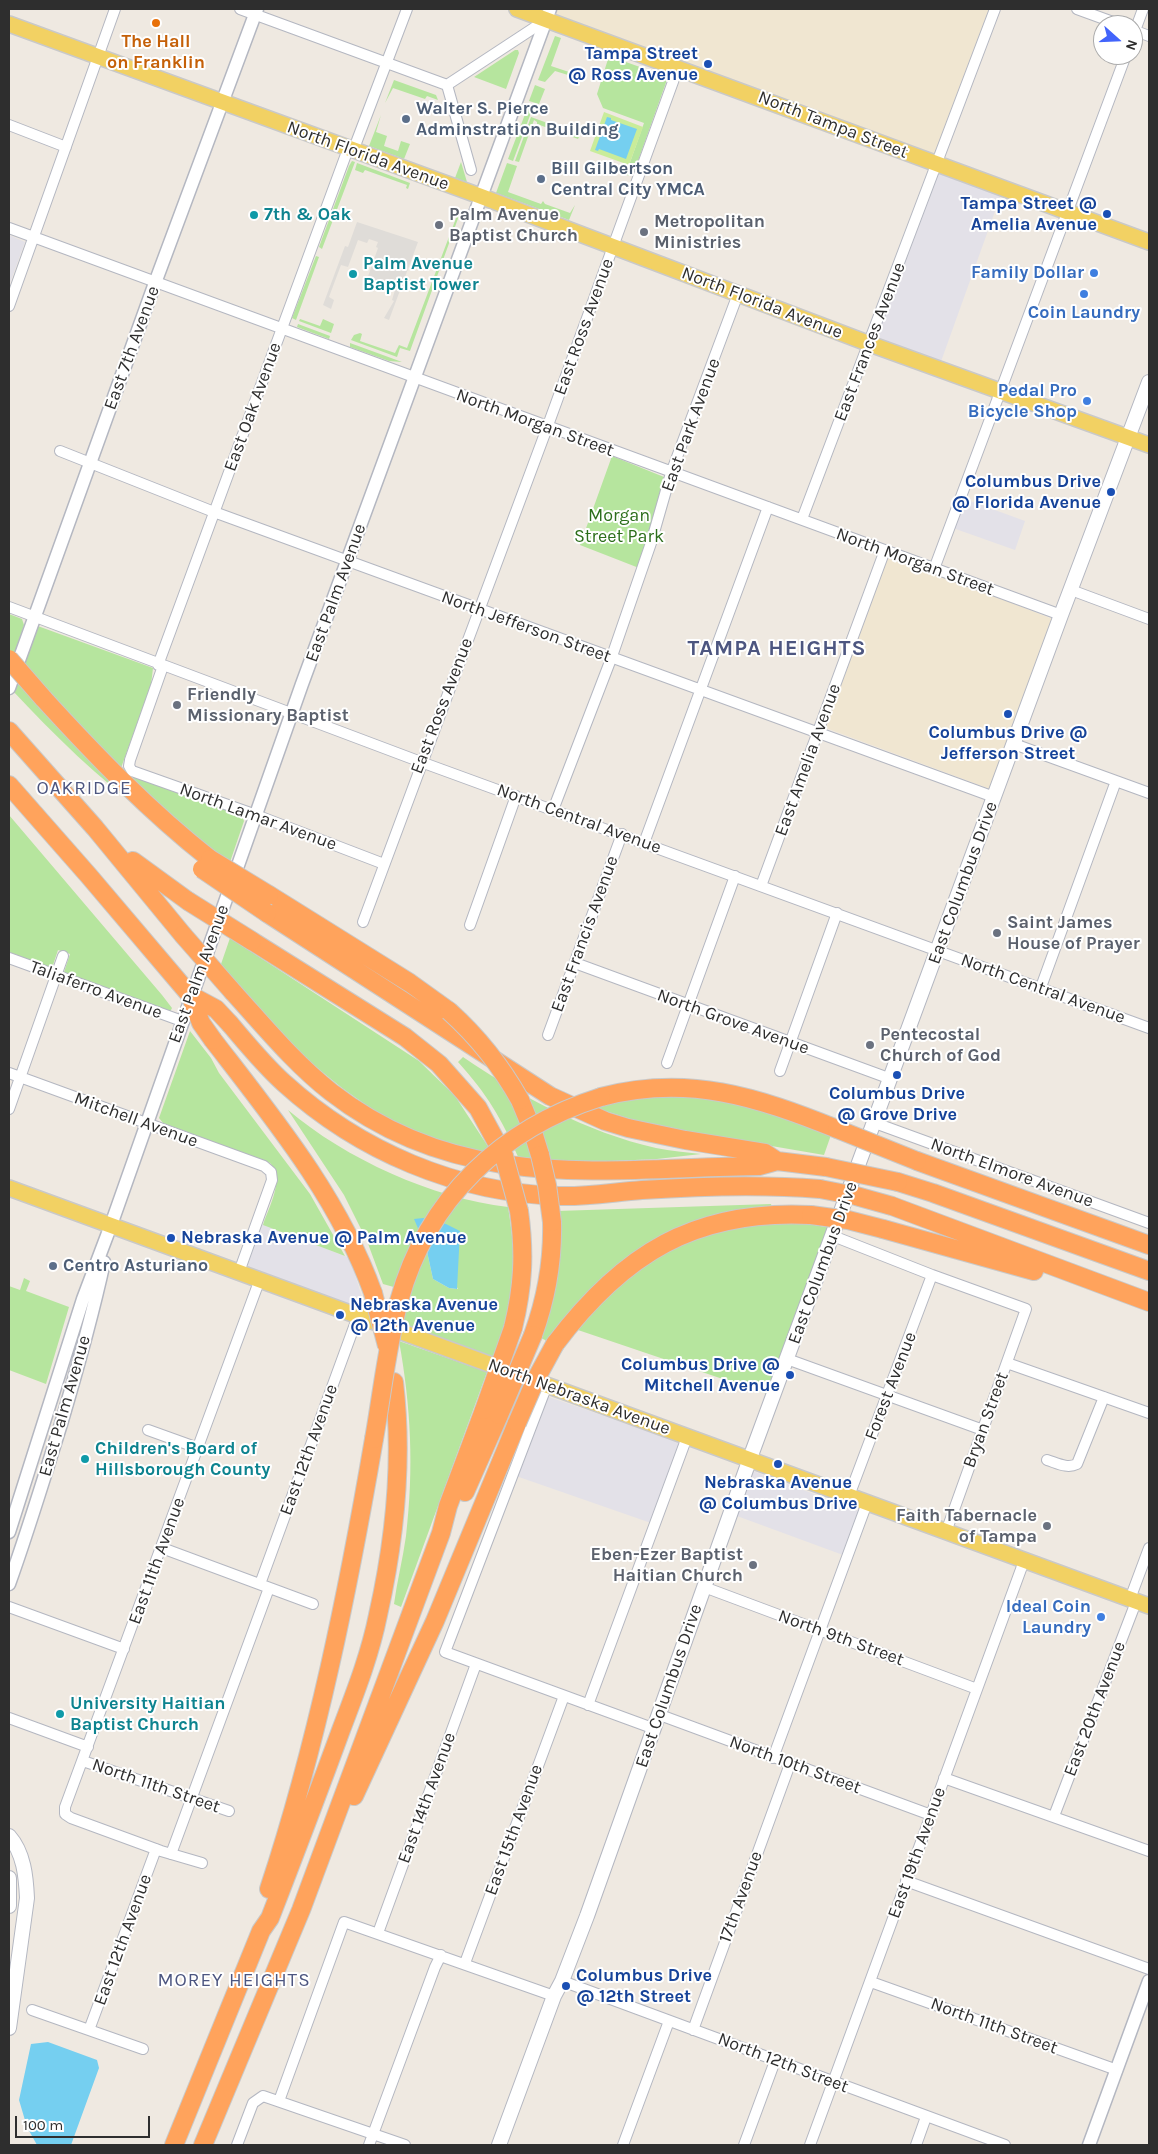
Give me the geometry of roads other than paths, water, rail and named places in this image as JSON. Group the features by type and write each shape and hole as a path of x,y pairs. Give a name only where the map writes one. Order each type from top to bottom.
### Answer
{"highway":[{"path":"9,658 83,742 101,767 164,836 206,864 267,913 550,1096 564,1103 605,1121 628,1128 685,1140 765,1153 777,1161"},
{"path":"9,731 95,828 183,935 293,1059 330,1092 386,1127 456,1156 500,1164 570,1172 759,1166 777,1161 826,1167 898,1182 933,1193 1149,1271"},
{"path":"9,785 190,995 201,1024 304,1160 325,1192 346,1230 373,1293 387,1344 394,1382 397,1407 397,1491 386,1575 378,1617 362,1674 270,1918 262,1931 174,2145"},
{"path":"95,828 138,866 188,901 405,1037 439,1064 478,1108 504,1156 519,1211 524,1263 520,1299 492,1413"},
{"path":"206,864 270,894 410,983 449,1011 483,1045 510,1082 532,1129 547,1185 552,1222 547,1283 542,1308 533,1335 492,1413 448,1506 441,1533 301,1910"},
{"path":"190,995 216,1009 283,1082 327,1117 378,1149 429,1171 460,1181 501,1190 560,1196 711,1187 784,1186 820,1189 892,1206 1149,1302"},
{"path":"262,1931 262,1912 301,1782 330,1661 364,1498 399,1302 415,1256 439,1214 472,1173 509,1141 561,1111 601,1097 653,1088 677,1087 714,1090 770,1103 917,1161 1149,1245"},
{"path":"203,2145 301,1910 435,1621 536,1379 555,1344 587,1304 606,1285 626,1267 667,1242 701,1228 733,1218 759,1214 811,1215 838,1219 883,1229 1054,1276 1098,1283"}],"main road":[{"name":"North Tampa Street","path":"517,9 548,14 678,68 1149,242"},
{"name":"North Florida Avenue","path":"9,24 480,196 870,344 1149,445"},
{"name":"East Columbus Drive","path":"499,2145 655,1729 750,1460 1149,382"},
{"name":"North Nebraska Avenue","path":"9,1188 1138,1602"},
{"path":"9,1836 21,1857 27,1898 9,2028"},
{"path":"9,1878 9,1906"}],"street":[{"path":"9,306 115,9"},
{"path":"240,9 256,12 387,64 447,85"},
{"name":"East Oak Avenue","path":"132,771 129,766 130,760 160,665 214,512 350,150 385,64 387,64 407,9"},
{"name":"East Frances Avenue","path":"802,520 995,9"},
{"path":"1077,9 1094,15"},
{"name":"East 7th Avenue","path":"9,688 33,617 155,283 256,12"},
{"path":"447,85 548,14"},
{"name":"East Palm Avenue","path":"9,1532 83,1299 111,1225 292,712 548,14"},
{"path":"934,569 1122,65"},
{"name":"East Ross Avenue","path":"363,922 421,762 548,428 678,68"},
{"path":"447,85 471,170"},
{"path":"9,125 66,147"},
{"name":"North Morgan Street","path":"9,228 1061,616"},
{"name":"East Park Avenue","path":"553,810 611,659 652,543 671,473 738,294"},
{"name":"North Jefferson Street","path":"60,452 214,512 611,659 994,797"},
{"path":"644,842 768,507"},
{"name":"East Amelia Avenue","path":"761,886 885,550"},
{"path":"1071,590 1149,619"},
{"name":"North Central Avenue","path":"9,607 421,762 1149,1028"},
{"path":"1014,744 1149,793"},
{"name":"North Lamar Avenue","path":"132,771 256,815 384,864"},
{"path":"1041,988 1116,781"},
{"path":"470,925 516,796"},
{"name":"East Francis Avenue","path":"548,1035 622,834"},
{"path":"667,1063 735,876"},
{"path":"780,1070 838,913"},
{"path":"9,1109 63,956"},
{"name":"Taliaferro Avenue","path":"9,958 182,1021"},
{"name":"North Grove Avenue","path":"575,963 891,1080"},
{"name":"Mitchell Avenue","path":"9,1073 264,1166 271,1172 272,1180 239,1272"},
{"name":"North Elmore Avenue","path":"875,1123 1149,1223"},
{"name":"East Palm Avenue","path":"9,1584 35,1507 91,1319 111,1225"},
{"path":"833,1236 932,1275"},
{"name":"Bryan Street","path":"932,1275 1026,1309 946,1532"},
{"name":"Forest Avenue","path":"849,1496 932,1275"},
{"name":"East 11th Avenue","path":"156,1849 71,1818 65,1814 65,1807 260,1279"},
{"name":"East 12th Avenue","path":"171,1854 358,1316"},
{"path":"788,1359 982,1430"},
{"path":"1007,1363 1149,1413"},
{"path":"548,1385 445,1652 655,1729"},
{"path":"1046,1460 1066,1466 1077,1464 1104,1397"},
{"path":"148,1430 198,1448"},
{"path":"588,1705 687,1436"},
{"path":"773,1758 867,1503"},
{"path":"162,1548 314,1604"},
{"name":"East 20th Avenue","path":"1054,1816 1138,1602 1149,1548"},
{"name":"East 19th Avenue","path":"810,2145 1024,1561"},
{"name":"North 9th Street","path":"704,1587 977,1689"},
{"path":"9,1607 124,1649"},
{"name":"East 14th Avenue","path":"378,1933 476,1664"},
{"name":"East 15th Avenue","path":"465,1963 564,1696"},
{"name":"North 10th Street","path":"660,1715 930,1815"},
{"path":"9,1718 88,1747"},
{"name":"North 11th Street","path":"83,1761 229,1811"},
{"name":"17th Avenue","path":"693,2030 790,1764"},
{"path":"944,1778 1148,1848"},
{"path":"156,1849 202,1863"},
{"name":"East 12th Avenue","path":"89,2030 156,1849"},
{"path":"906,1881 1149,1969"},
{"path":"279,2101 344,1922 465,1963 554,1996"},
{"path":"369,2145 441,1955"},
{"name":"North 12th Street","path":"562,1981 1004,2145"},
{"path":"1090,2145 1149,1981"},
{"name":"North 11th Street","path":"871,1982 1117,2070"},
{"path":"32,2010 143,2049"},
{"path":"622,2145 669,2021"},
{"path":"744,2145 775,2061"},
{"path":"237,2145 253,2103 262,2096 405,2145"},
{"path":"916,2145 926,2117"}],"water":[{"path":"607,117 637,129 626,159 599,149 598,151 595,150"},
{"path":"423,1218 446,1224 460,1231 457,1289 449,1288 433,1279 426,1247 414,1219"},
{"path":"48,2042 97,2060 99,2068 71,2145 37,2145 27,2127 19,2100 31,2044"}],"place":[{"name":"The Hall on Franklin","path":"156,23"},
{"name":"Tampa Street @ Ross Avenue","path":"708,64"},
{"name":"Walter S. Pierce Adminstration Building","path":"406,119"},
{"name":"Bill Gilbertson Central City YMCA","path":"541,179"},
{"name":"Tampa Street @ Amelia Avenue","path":"1107,214"},
{"name":"7th & Oak","path":"254,215"},
{"name":"Palm Avenue Baptist Church","path":"439,225"},
{"name":"Metropolitan Ministries","path":"644,232"},
{"name":"Family Dollar","path":"1094,273"},
{"name":"Palm Avenue Baptist Tower","path":"353,274"},
{"name":"Coin Laundry","path":"1084,294"},
{"name":"Pedal Pro Bicycle Shop","path":"1087,401"},
{"name":"Columbus Drive @ Florida Avenue","path":"1111,492"},
{"name":"Friendly Missionary Baptist","path":"177,705"},
{"name":"Columbus Drive @ Jefferson Street","path":"1008,714"},
{"name":"Saint James House of Prayer","path":"997,933"},
{"name":"Pentecostal Church of God","path":"870,1045"},
{"name":"Columbus Drive @ Grove Drive","path":"897,1075"},
{"name":"Nebraska Avenue @ Palm Avenue","path":"171,1238"},
{"name":"Centro Asturiano","path":"53,1266"},
{"name":"Nebraska Avenue @ 12th Avenue","path":"340,1315"},
{"name":"Columbus Drive @ Mitchell Avenue","path":"790,1375"},
{"name":"Children's Board of Hillsborough County","path":"85,1459"},
{"name":"Nebraska Avenue @ Columbus Drive","path":"778,1464"},
{"name":"Faith Tabernacle of Tampa","path":"1047,1526"},
{"name":"Eben-Ezer Baptist Haitian Church","path":"753,1565"},
{"name":"Ideal Coin Laundry","path":"1101,1617"},
{"name":"University Haitian Baptist Church","path":"60,1714"},
{"name":"Columbus Drive @ 12th Street","path":"566,1986"}],"district":[{"name":"TAMPA HEIGHTS","path":"777,649"},
{"name":"OAKRIDGE","path":"84,789"},
{"name":"MOREY HEIGHTS","path":"234,1981"}],"park label":[{"name":"Morgan Street Park","path":"619,526"}]}
